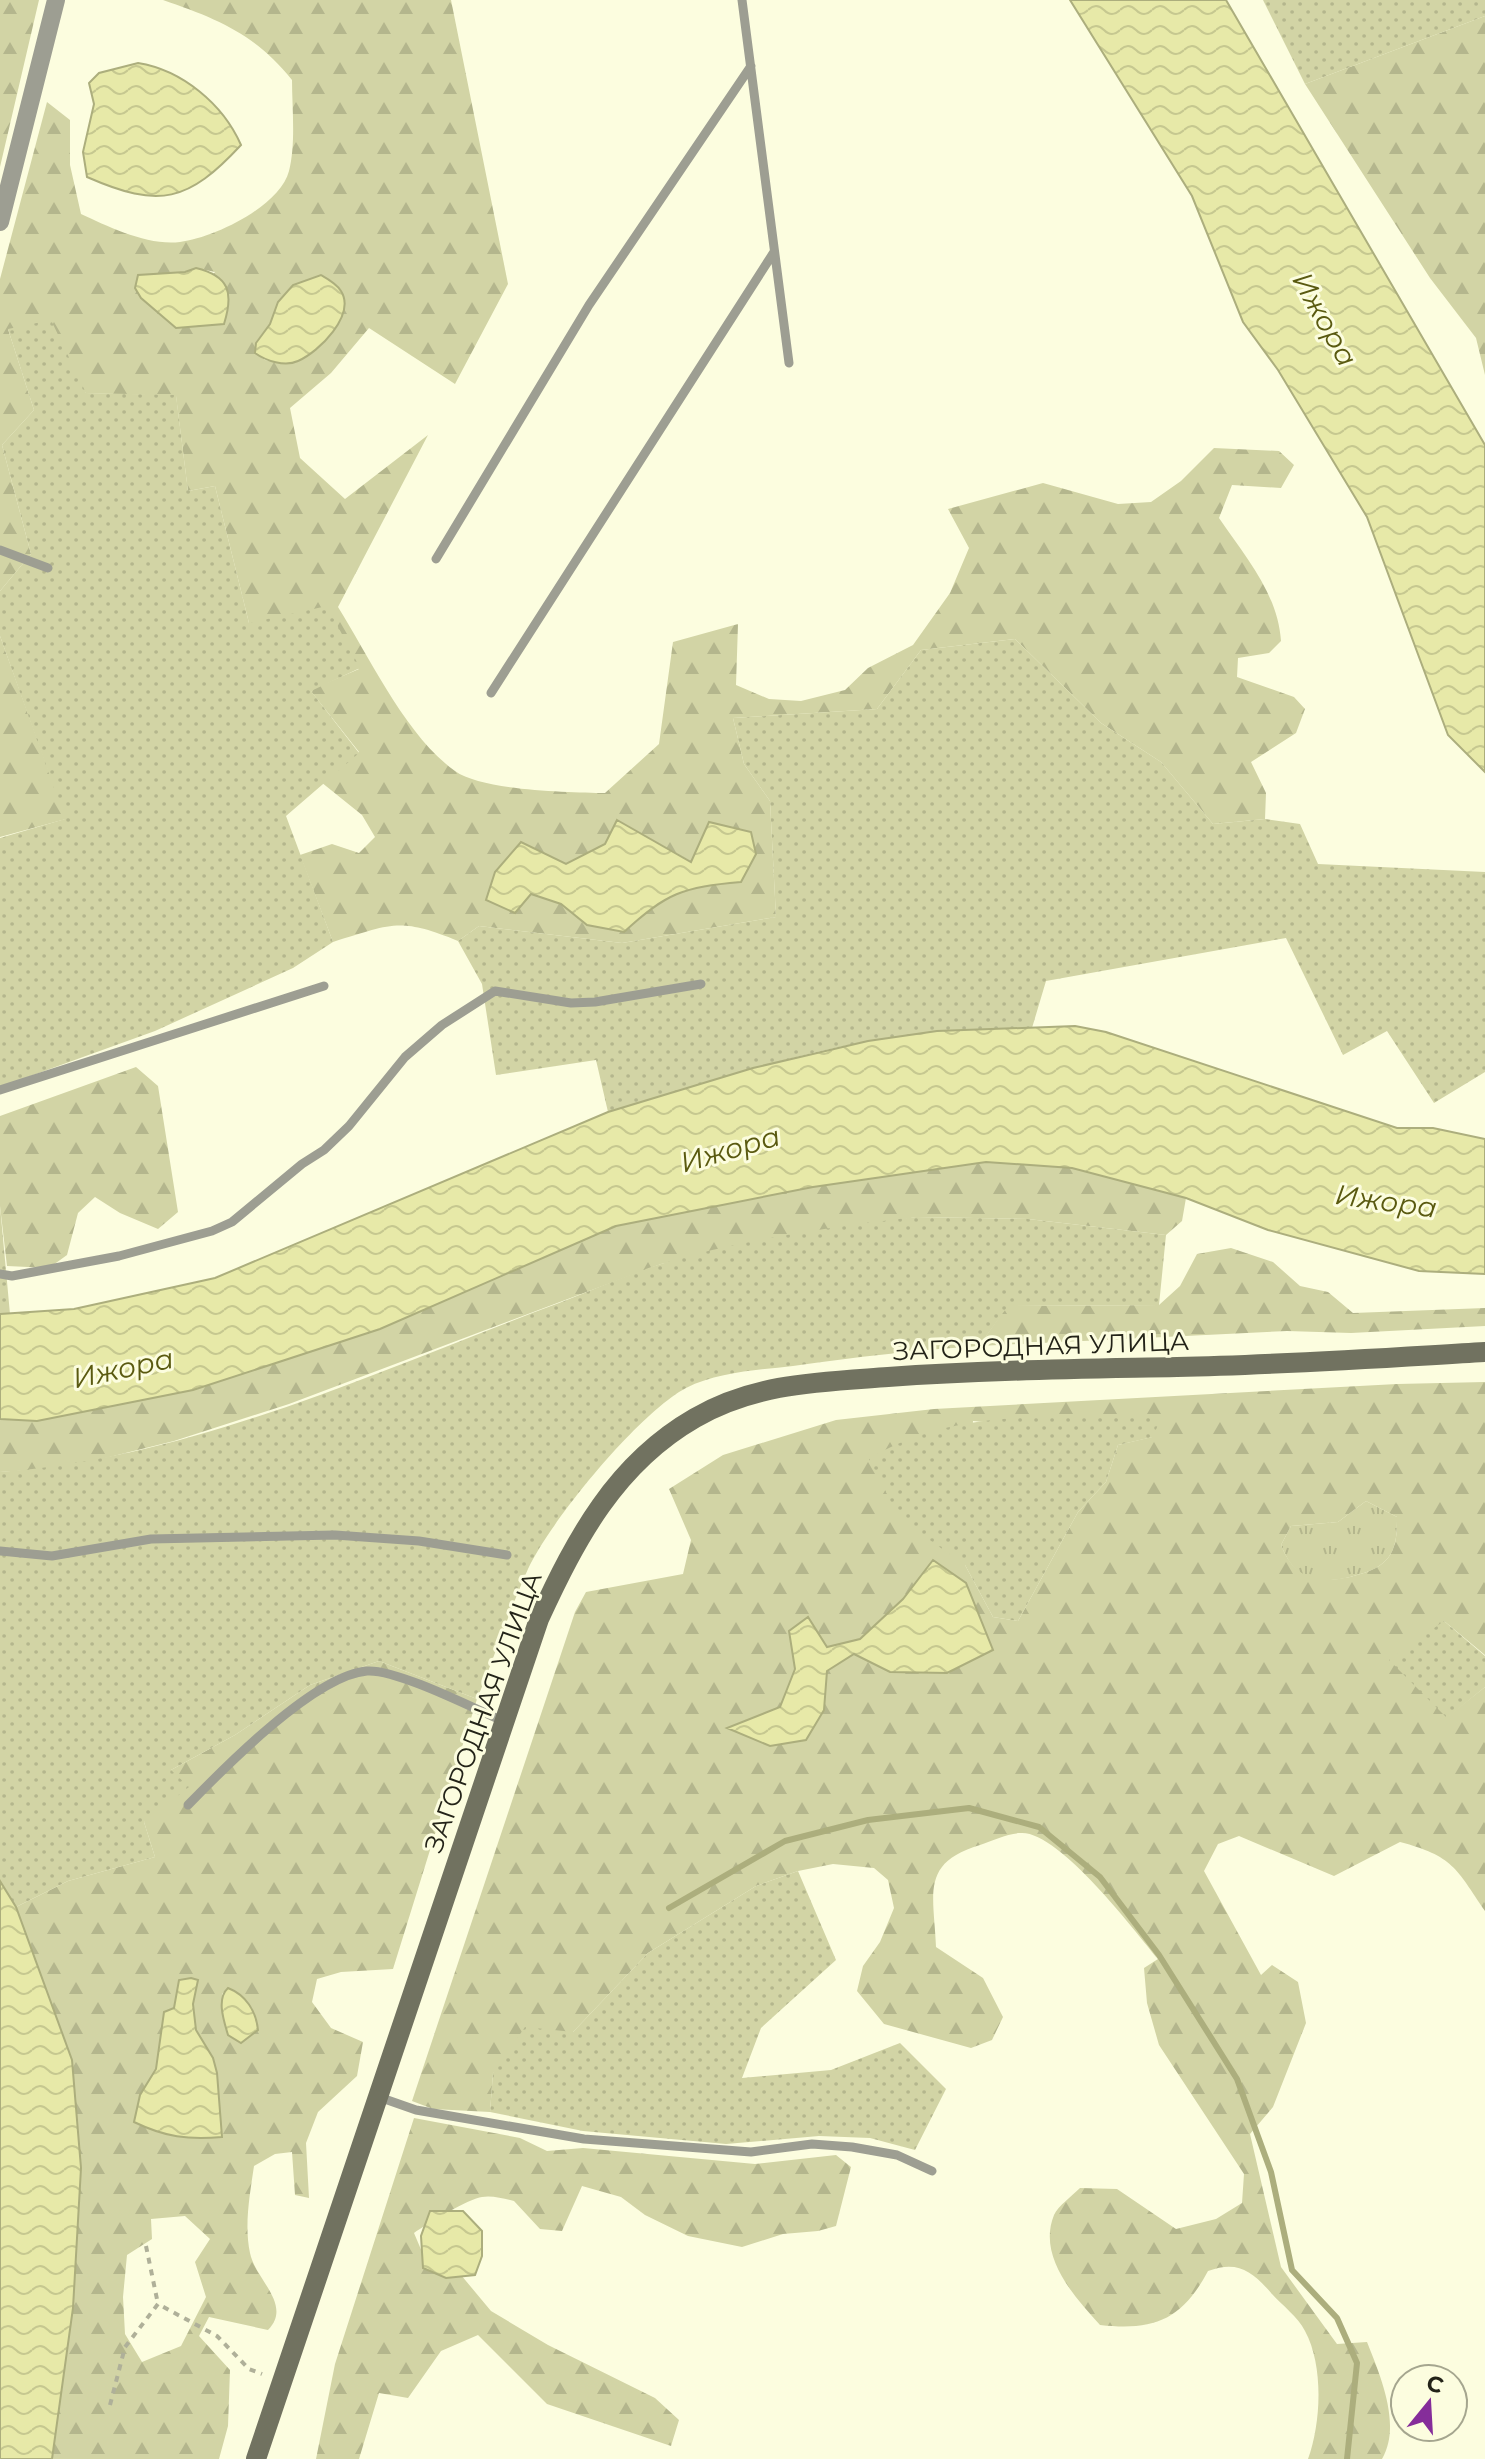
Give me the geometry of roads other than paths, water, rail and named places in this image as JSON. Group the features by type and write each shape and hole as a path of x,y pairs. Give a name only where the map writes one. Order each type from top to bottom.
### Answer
{"main road":[{"name":"ЗАГОРОДНАЯ УЛИЦА","path":"256,2459 539,1619 565,1563 601,1501 645,1453 726,1401 788,1385 920,1375 1333,1363 1485,1352"}],"street":[{"path":"0,222 56,0"}],"lane":[{"path":"742,0 789,363"},
{"path":"436,559 589,305 751,66"},
{"path":"491,693 774,252"},
{"path":"0,550 48,568"},
{"path":"0,1274 12,1276 119,1256 212,1231 232,1222 302,1164 324,1150 414,1049 442,1025 495,991 583,1003 701,984"},
{"path":"0,1090 324,986"},
{"path":"0,1551 52,1556 151,1539 335,1535 419,1541 507,1555"},
{"path":"188,1805 243,1749 319,1692 367,1671 406,1681 505,1722"},
{"path":"376,2096 416,2110 584,2139 751,2152 812,2144 838,2146 897,2155 932,2171"}],"water":[{"name":"Ижора","path":"1070,0 1226,0 1485,445 1485,772 1448,735 1367,517 1278,370 1243,322 1192,196"},
{"path":"138,63 170,73 199,91 224,116 241,145 205,179 188,189 154,196 134,194 87,177 83,152 94,104 89,83 99,73"},
{"path":"196,268 216,276 226,287 228,303 224,324 176,328 141,298 135,288 138,275 185,272"},
{"path":"321,275 337,286 344,301 344,311 333,332 316,350 293,363 276,362 255,353 256,343 270,324 278,302 293,285"},
{"path":"617,820 691,862 709,822 751,832 756,854 741,882 704,886 676,894 652,908 624,932 587,925 561,904 531,894 515,913 486,900 495,872 521,842 566,864 605,844"},
{"name":"Ижора","path":"1075,1026 1106,1032 1397,1128 1433,1128 1485,1139 1485,1274 1419,1271 1268,1230 1186,1198 1072,1168 986,1162 813,1187 616,1226 380,1329 193,1390 37,1421 0,1419 0,1314 74,1309 215,1278 608,1112 753,1068 868,1041 937,1031"},
{"path":"933,1560 966,1583 993,1650 947,1673 890,1672 854,1654 827,1671 824,1710 806,1740 770,1746 727,1728 780,1707 795,1669 789,1631 808,1617 827,1647 860,1639 903,1599"},
{"path":"0,1881 16,1907 72,2060 81,2168 73,2308 52,2459 0,2459"},
{"path":"179,1980 198,1980 193,2004 196,2030 213,2058 217,2073 222,2137 177,2136 134,2122 140,2095 156,2069 164,2012 174,2008"},
{"path":"228,1988 245,1999 257,2023 258,2030 241,2043 228,2035 223,2017 222,1998"},
{"path":"430,2211 463,2211 482,2231 482,2256 475,2275 446,2278 423,2268 421,2236"}],"waterway":[{"path":"669,1908 785,1841 868,1820 969,1808 1039,1827 1100,1877 1159,1955 1237,2079 1271,2172 1292,2270 1337,2318 1357,2363 1347,2459"}]}
